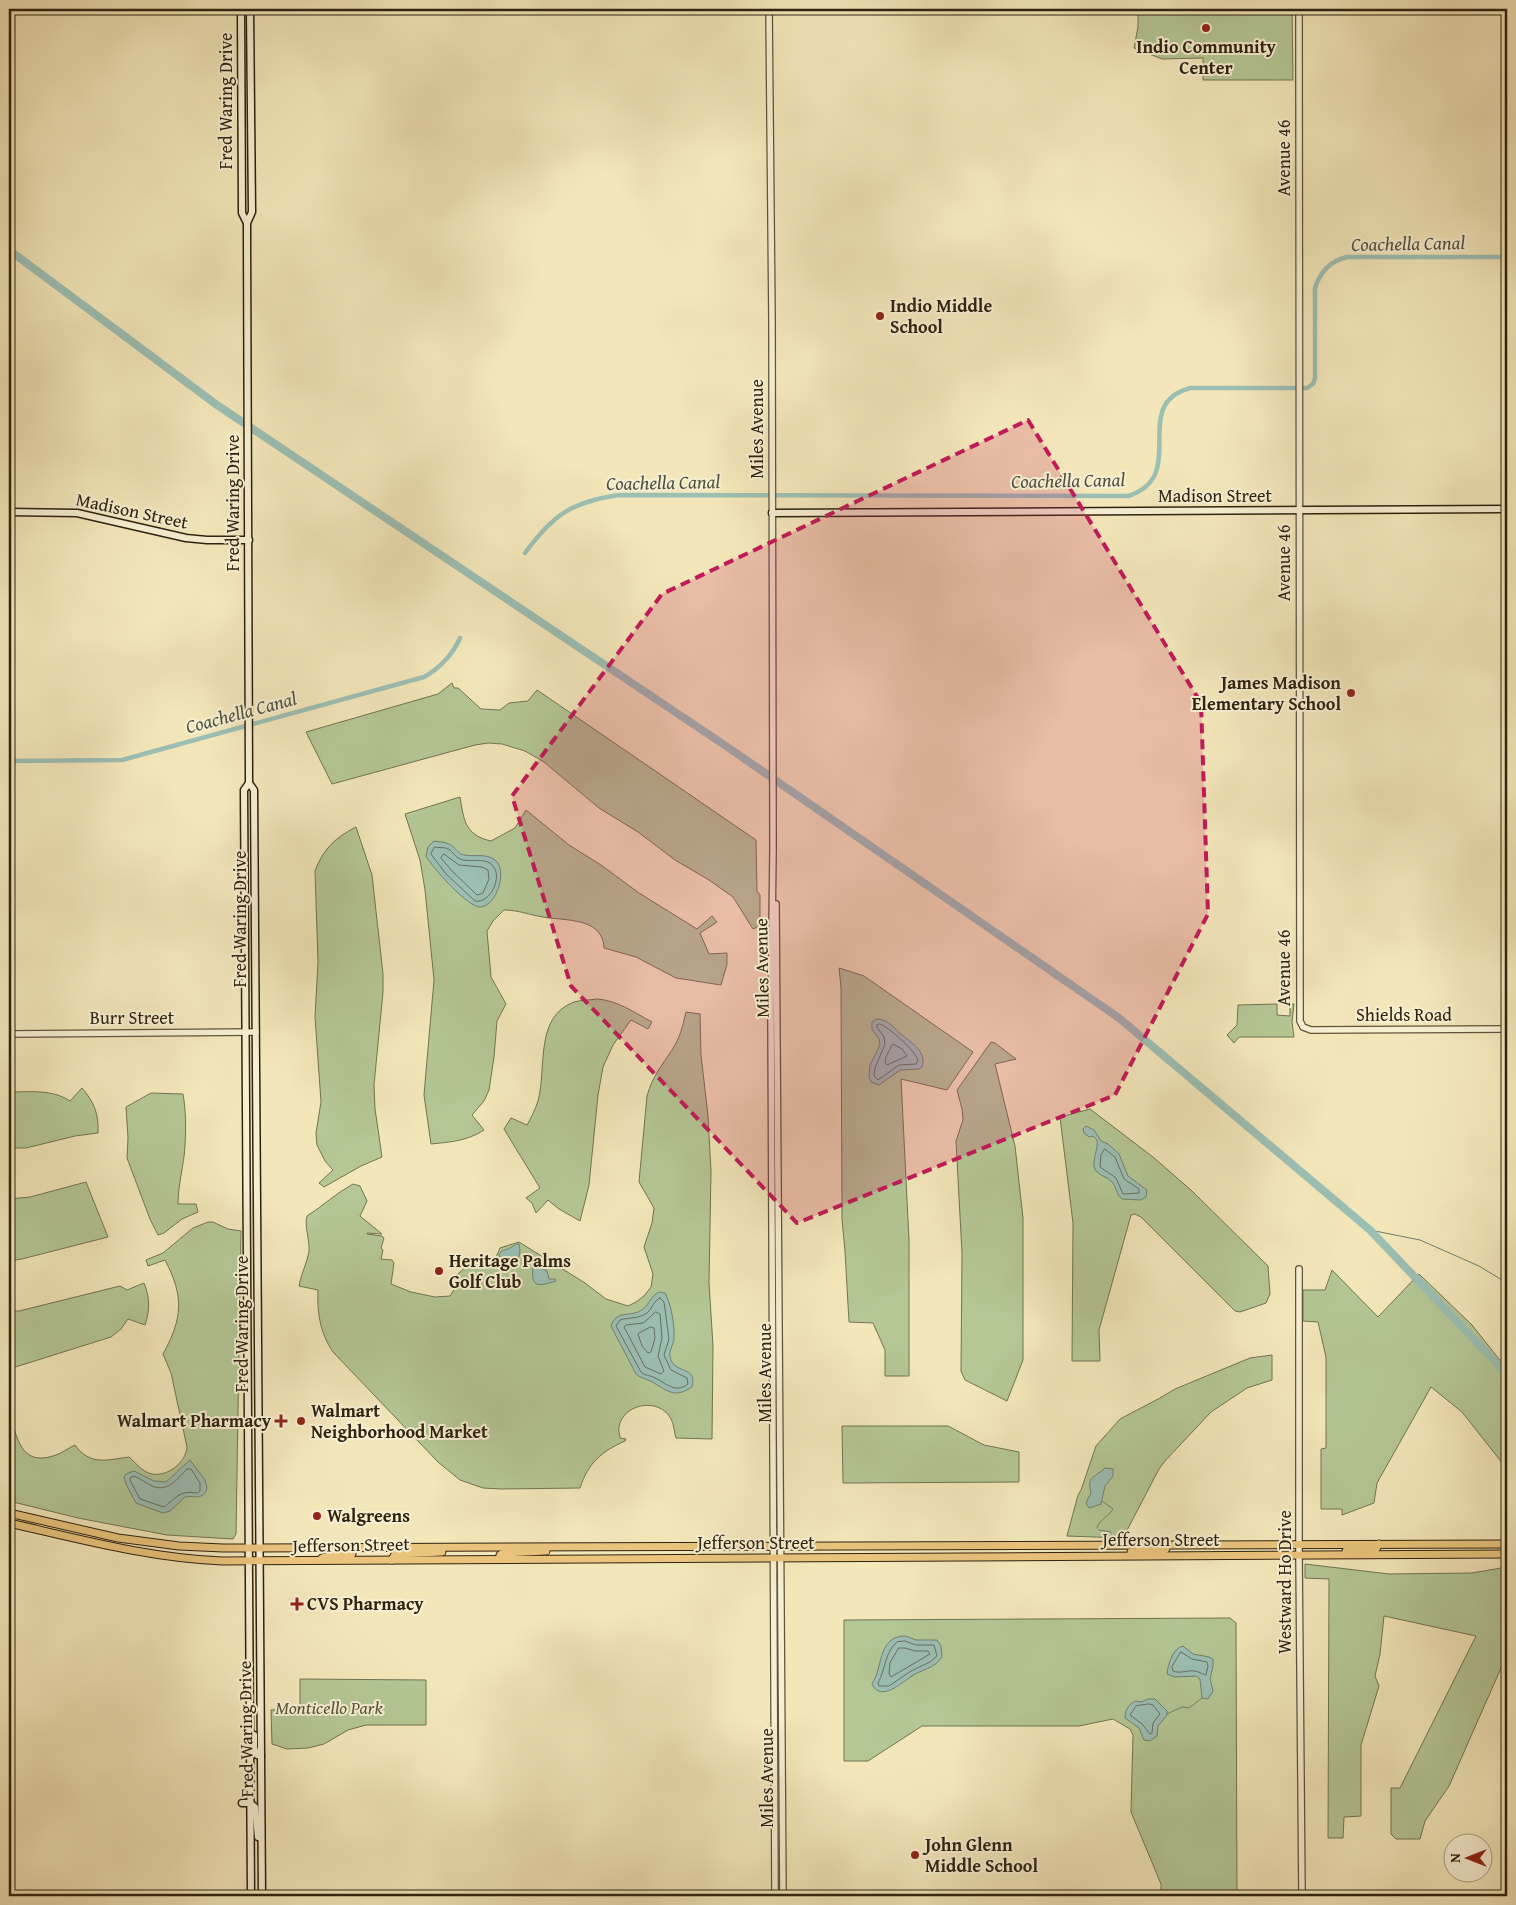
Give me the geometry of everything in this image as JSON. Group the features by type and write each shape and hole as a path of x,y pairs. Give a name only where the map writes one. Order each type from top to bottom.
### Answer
{"main road":[{"name":"Fred Waring Drive","path":"241,9 242,212 247,222 249,540 249,783 244,790 251,1896"},
{"name":"Fred Waring Drive","path":"247,222 252,212 250,9"},
{"path":"241,155 251,155"},
{"name":"Madison Street","path":"772,513 1507,509"},
{"name":"Madison Street","path":"9,512 77,513 186,538 249,540"},
{"name":"Fred Waring Drive","path":"249,783 254,790 262,1896"},
{"name":"Jefferson Street","path":"9,1513 109,1536 146,1542 209,1548 1507,1544"},
{"name":"Jefferson Street","path":"9,1523 143,1553 185,1558 248,1561 499,1558 1507,1554"},
{"path":"1334,1555 1353,1550 1376,1550 1379,1544"},
{"path":"1110,1556 1139,1551 1164,1550 1166,1545"},
{"path":"318,1560 331,1555 352,1554 353,1548"},
{"path":"392,1560 394,1554 431,1554 464,1548"},
{"path":"499,1558 504,1553 537,1553 566,1548"},
{"path":"248,1636 251,1641 253,1668 255,1671 260,1672"},
{"path":"249,1712 253,1726 255,1751 257,1755 261,1756"},
{"path":"242,1803 250,1803 255,1807 257,1830 262,1850"}],"street":[{"name":"Miles Avenue","path":"768,9 772,186 773,849 777,927 775,1896"},
{"name":"Avenue 46","path":"1299,9 1299,1008 1302,1027"},
{"name":"Shields Road","path":"1302,1027 1312,1030 1507,1029"},
{"name":"Burr Street","path":"9,1034 256,1032"},
{"name":"Westward Ho Drive","path":"1300,1269 1299,1555 1302,1896"},
{"name":"Miles Avenue","path":"777,1558 783,1896"}],"highlighted area":[{"path":"1028,420 1201,703 1208,914 1115,1095 797,1223 571,986 512,796 662,594"}],"green space":[{"path":"1138,9 1292,9 1293,80 1203,80 1203,58 1162,59 1134,48 1138,27"},
{"path":"452,683 454,688 458,688 481,709 500,710 509,703 528,701 537,690 756,840 760,926 753,929 733,897 675,860 638,832 599,808 544,762 525,751 502,744 488,743 475,745 332,784 306,732 438,694"},
{"path":"460,797 467,826 482,838 491,841 515,828 526,810 569,845 601,865 639,893 697,929 712,916 717,922 700,933 709,954 727,953 727,964 721,985 676,978 636,957 604,948 602,938 597,931 581,922 504,910 493,921 487,931 491,977 506,1004 497,1021 489,1090 484,1101 472,1115 484,1130 465,1139 431,1144 424,1095 434,980 420,860 405,814"},
{"path":"356,827 372,875 383,974 374,1085 375,1109 382,1157 361,1166 324,1187 319,1183 333,1170 325,1161 317,1145 316,1133 321,1102 315,1017 318,962 315,871 326,850 342,835"},
{"path":"839,968 864,976 973,1052 947,1090 901,1079 909,1240 909,1376 885,1376 885,1350 873,1323 849,1322 842,1219 841,987"},
{"path":"597,999 619,1004 652,1022 648,1029 631,1020 613,1045 603,1067 598,1095 589,1185 580,1221 548,1200 536,1213 532,1203 526,1198 540,1188 504,1129 511,1118 527,1125 534,1111 540,1088 544,1045 547,1031 553,1019 561,1009 574,1002"},
{"path":"1277,1004 1277,1015 1290,1016 1290,1004 1294,1004 1292,1022 1294,1037 1239,1037 1234,1043 1227,1035 1237,1025 1238,1005"},
{"path":"686,1012 700,1014 701,1055 708,1116 711,1171 709,1283 713,1346 712,1439 676,1438 672,1421 666,1412 651,1406 642,1406 634,1408 622,1419 619,1431 620,1438 626,1439 625,1441 609,1449 597,1459 587,1472 580,1488 483,1488 460,1480 438,1462 333,1352 320,1322 318,1290 299,1286 309,1252 307,1216 353,1184 360,1186 367,1201 360,1216 382,1234 367,1234 384,1238 381,1248 383,1250 381,1259 392,1260 394,1263 391,1284 411,1292 435,1297 450,1296 459,1282 457,1275 475,1258 484,1266 490,1265 496,1258 500,1248 519,1242 585,1283 606,1299 628,1306 636,1302 651,1287 653,1274 644,1247 652,1223 654,1208 639,1182 647,1096 655,1077 677,1041"},
{"path":"991,1042 1016,1059 995,1064 1015,1146 1023,1218 1023,1360 1007,1401 965,1380 961,1371 962,1253 956,1141 963,1120 957,1090"},
{"path":"82,1088 90,1098 95,1109 98,1120 98,1133 75,1136 26,1148 9,1148 9,1092 48,1093 70,1101"},
{"path":"151,1093 183,1094 185,1139 178,1204 196,1204 198,1212 182,1219 164,1233 158,1235 127,1158 126,1107"},
{"path":"1090,1109 1153,1157 1192,1191 1268,1266 1270,1294 1266,1303 1240,1312 1235,1311 1141,1217 1135,1214 1131,1215 1099,1330 1100,1361 1072,1361 1073,1223 1060,1117"},
{"path":"86,1182 108,1237 9,1261 9,1199 30,1197"},
{"path":"208,1222 241,1231 236,1534 233,1539 167,1535 78,1518 9,1501 9,1422 12,1421 20,1444 29,1455 35,1457 53,1456 75,1445 81,1452 93,1459 106,1460 129,1457 139,1467 152,1474 164,1473 175,1468 183,1458 187,1447 171,1373 163,1354 170,1341 177,1318 179,1307 176,1285 165,1260 148,1266 146,1260 163,1253 193,1228"},
{"path":"1332,1270 1378,1317 1419,1274 1472,1325 1507,1369 1507,1469 1462,1412 1431,1387 1377,1483 1374,1503 1342,1515 1342,1509 1321,1509 1321,1449 1326,1448 1326,1357 1318,1322 1303,1321 1303,1290 1325,1290"},
{"path":"144,1283 149,1304 145,1325 128,1319 121,1329 111,1337 9,1369 9,1311 19,1311 120,1286 127,1290"},
{"path":"1272,1355 1272,1380 1247,1388 1211,1412 1165,1461 1123,1538 1067,1536 1078,1495 1096,1446 1120,1419 1175,1389 1250,1358"},
{"path":"842,1426 948,1426 984,1445 1019,1452 1019,1482 843,1483"},
{"path":"1305,1564 1389,1574 1472,1573 1507,1567 1507,1647 1505,1659 1449,1786 1425,1821 1420,1839 1396,1839 1391,1834 1391,1788 1400,1788 1476,1636 1384,1616 1380,1654 1375,1676 1379,1686 1361,1745 1361,1816 1344,1817 1343,1838 1328,1838 1329,1579 1305,1578"},
{"path":"1230,1618 1236,1623 1237,1896 1161,1896 1161,1884 1131,1812 1133,1735 1130,1729 1113,1719 1079,1726 922,1726 868,1761 844,1761 844,1620"},
{"name":"Monticello Park","path":"300,1679 426,1680 426,1725 366,1725 348,1730 324,1744 308,1748 287,1749 272,1744 271,1710 300,1708"}],"water":[{"path":"434,841 449,844 458,852 468,856 484,856 495,860 501,871 501,879 496,894 487,905 475,906 460,895 435,869 426,856 428,847"},
{"path":"876,1019 888,1022 918,1048 921,1052 922,1067 919,1069 900,1070 879,1085 871,1082 869,1076 870,1065 880,1045 879,1039 872,1029 872,1022"},
{"path":"1086,1126 1094,1130 1101,1141 1108,1144 1119,1154 1128,1176 1147,1190 1146,1197 1141,1200 1122,1199 1112,1182 1096,1171 1094,1160 1097,1140 1093,1136 1089,1137 1084,1133 1083,1129"},
{"path":"519,1244 520,1249 518,1259 512,1264 504,1265 500,1260 499,1254"},
{"path":"533,1264 547,1271 549,1279 555,1279 556,1281 536,1284 533,1278"},
{"path":"659,1292 665,1293 672,1315 674,1339 670,1357 672,1363 689,1373 693,1380 692,1387 676,1393 668,1391 636,1374 611,1326 613,1321 619,1316 636,1313 646,1307"},
{"path":"190,1460 205,1480 207,1488 203,1495 185,1497 170,1511 163,1513 136,1503 126,1484 124,1477 126,1474 134,1471 154,1481 166,1482"},
{"path":"1105,1468 1113,1469 1113,1476 1105,1486 1101,1504 1089,1508 1086,1503 1091,1493 1090,1483 1094,1476"},
{"path":"905,1636 916,1640 937,1640 941,1646 942,1657 932,1666 892,1689 881,1692 872,1684 877,1674 882,1654 888,1643 898,1637"},
{"path":"1183,1646 1193,1654 1213,1659 1210,1679 1213,1691 1208,1699 1202,1698 1200,1679 1196,1676 1175,1677 1167,1674 1174,1653 1179,1647"},
{"path":"1155,1699 1167,1711 1167,1715 1158,1726 1157,1736 1150,1741 1144,1740 1139,1728 1125,1718 1131,1704 1135,1701 1141,1702"}],"waterway":[{"path":"9,250 217,405 726,746 1119,1018 1370,1230 1507,1374"},
{"name":"Coachella Canal","path":"525,553 545,529 564,512 588,502 619,495 1128,496 1146,486 1156,473 1163,409 1172,397 1190,388 1307,388 1313,384 1315,378 1315,288 1323,272 1331,264 1347,257 1507,257"},
{"name":"Coachella Canal","path":"9,761 122,760 424,677 445,660 454,650 460,638"},
{"path":"1370,1230 1420,1240 1479,1266 1507,1283"},
{"path":"1097,1528 1113,1509 1102,1501"},
{"path":"1099,1530 1111,1532"},
{"path":"1167,1714 1182,1707 1189,1708 1202,1698"}],"place":[{"name":"Indio Community Center","path":"1206,28"},
{"name":"Indio Middle School","path":"880,316"},
{"name":"James Madison Elementary School","path":"1351,693"},
{"name":"Heritage Palms Golf Club","path":"439,1271"},
{"name":"Walmart Pharmacy","path":"281,1421"},
{"name":"Walmart Neighborhood Market","path":"301,1421"},
{"name":"Walgreens","path":"317,1516"},
{"name":"CVS Pharmacy","path":"297,1604"},
{"name":"John Glenn Middle School","path":"915,1855"}]}
